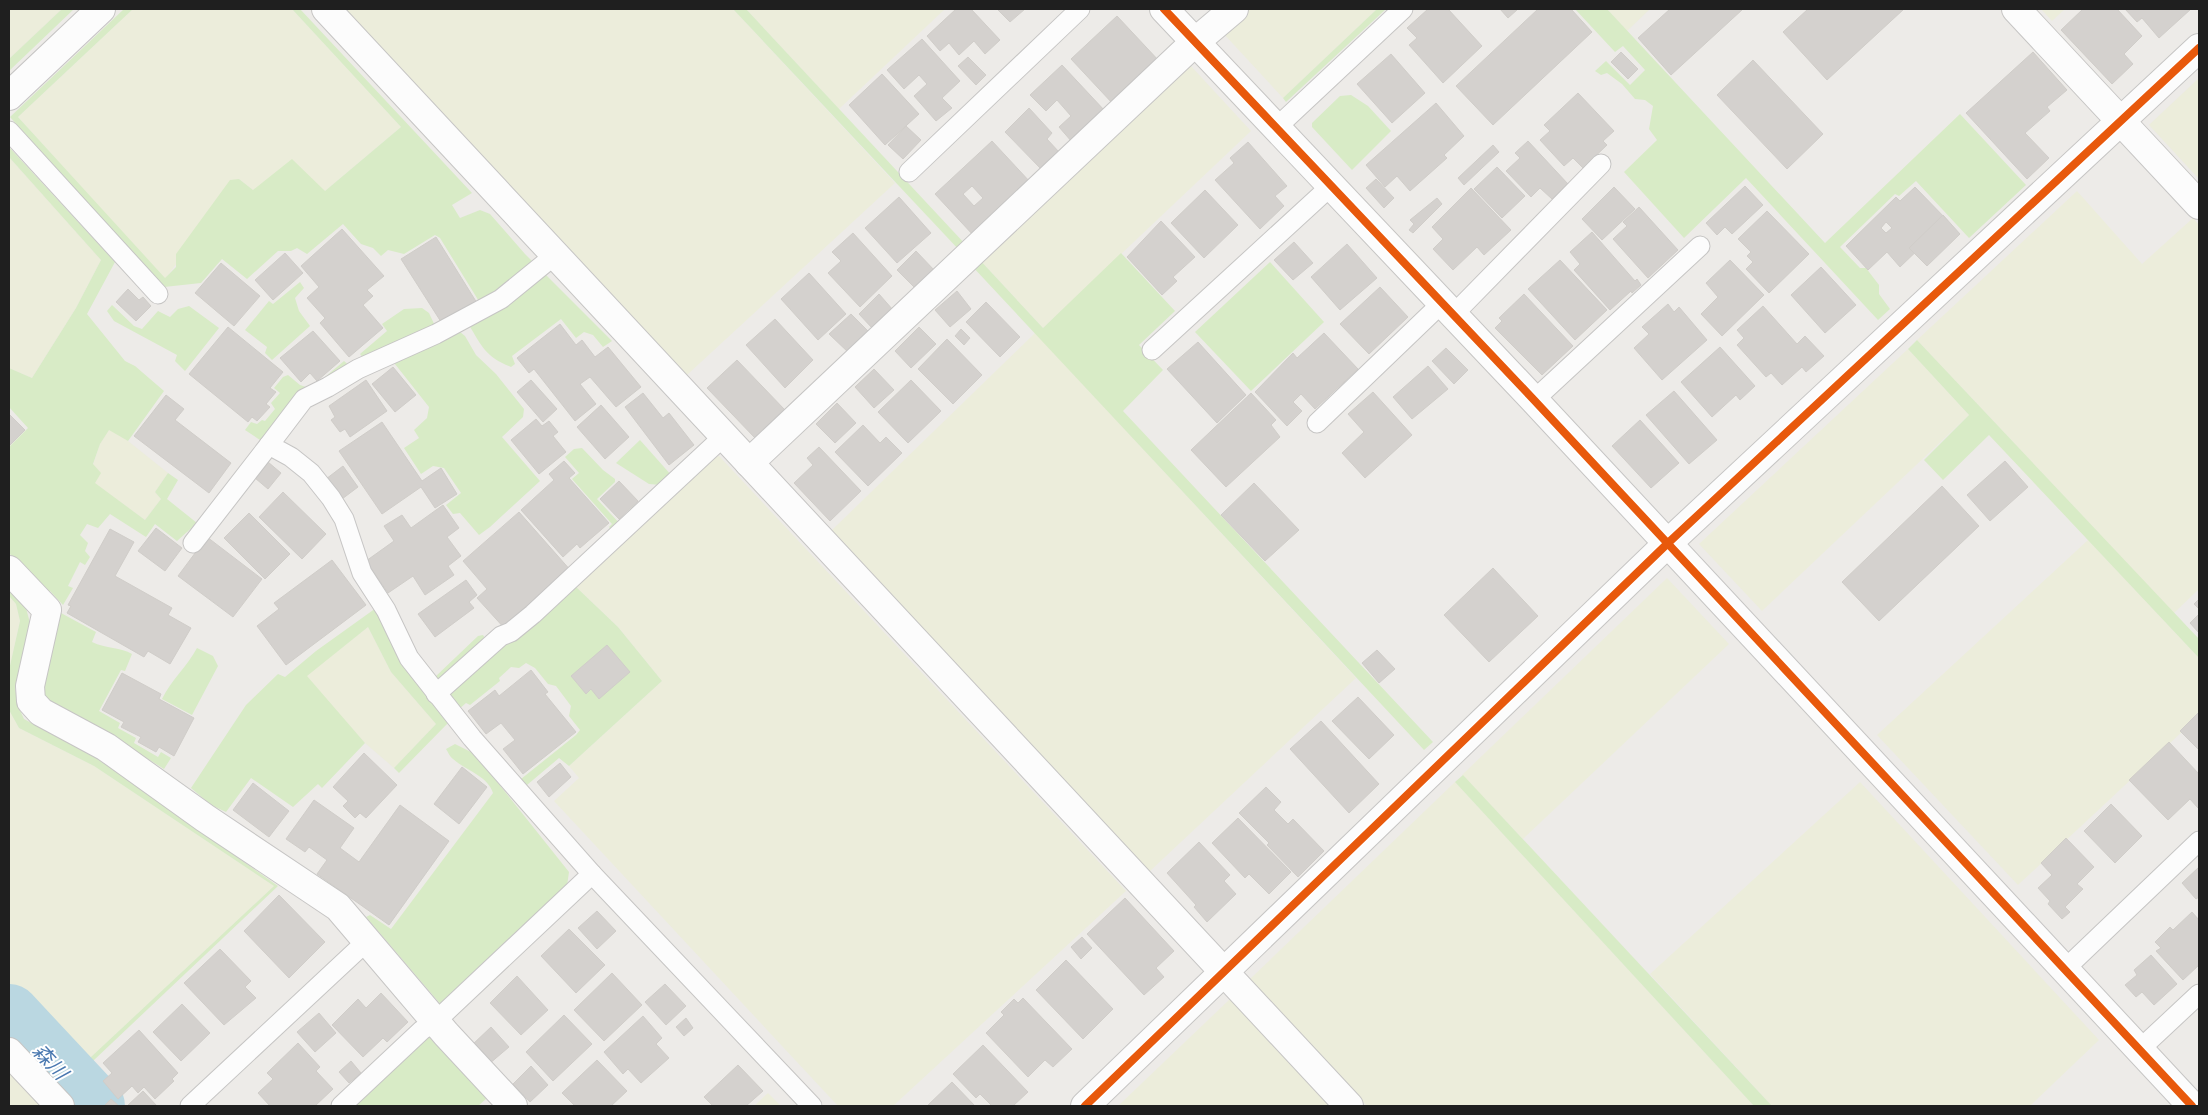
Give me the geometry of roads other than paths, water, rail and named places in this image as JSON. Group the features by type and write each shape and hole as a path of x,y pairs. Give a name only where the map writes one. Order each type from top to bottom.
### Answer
{"street":[{"path":"9,96 101,9"},
{"path":"326,9 1349,1106"},
{"path":"1164,9 1534,400 2192,1106"},
{"path":"749,463 1195,42 1234,9"},
{"path":"2016,9 2199,205"},
{"path":"1085,1106 1668,544 2199,48"},
{"path":"9,570 47,610 30,686 31,701 41,712 106,747 205,818 338,907 368,940 435,1022 514,1106"},
{"path":"9,1052 60,1106"}],"lane":[{"path":"909,172 1080,9"},
{"path":"1277,128 1403,9"},
{"path":"9,131 158,294"},
{"path":"1317,423 1447,309 1601,164"},
{"path":"1152,350 1332,185"},
{"path":"1534,400 1700,246"},
{"path":"193,544 304,399 328,387 358,368 436,334 501,299 555,255"},
{"path":"436,694 501,636 511,632 533,614 724,436"},
{"path":"269,445 291,457 311,473 331,498 344,520 362,573 386,610 409,658 472,738 592,874 812,1106"},
{"path":"2065,969 2199,841"},
{"path":"341,1106 422,1030 435,1022 592,874"},
{"path":"190,1106 368,940"},
{"path":"2139,1050 2199,994"}],"waterway":[{"name":"森川","path":"9,1015 94,1106"}]}
